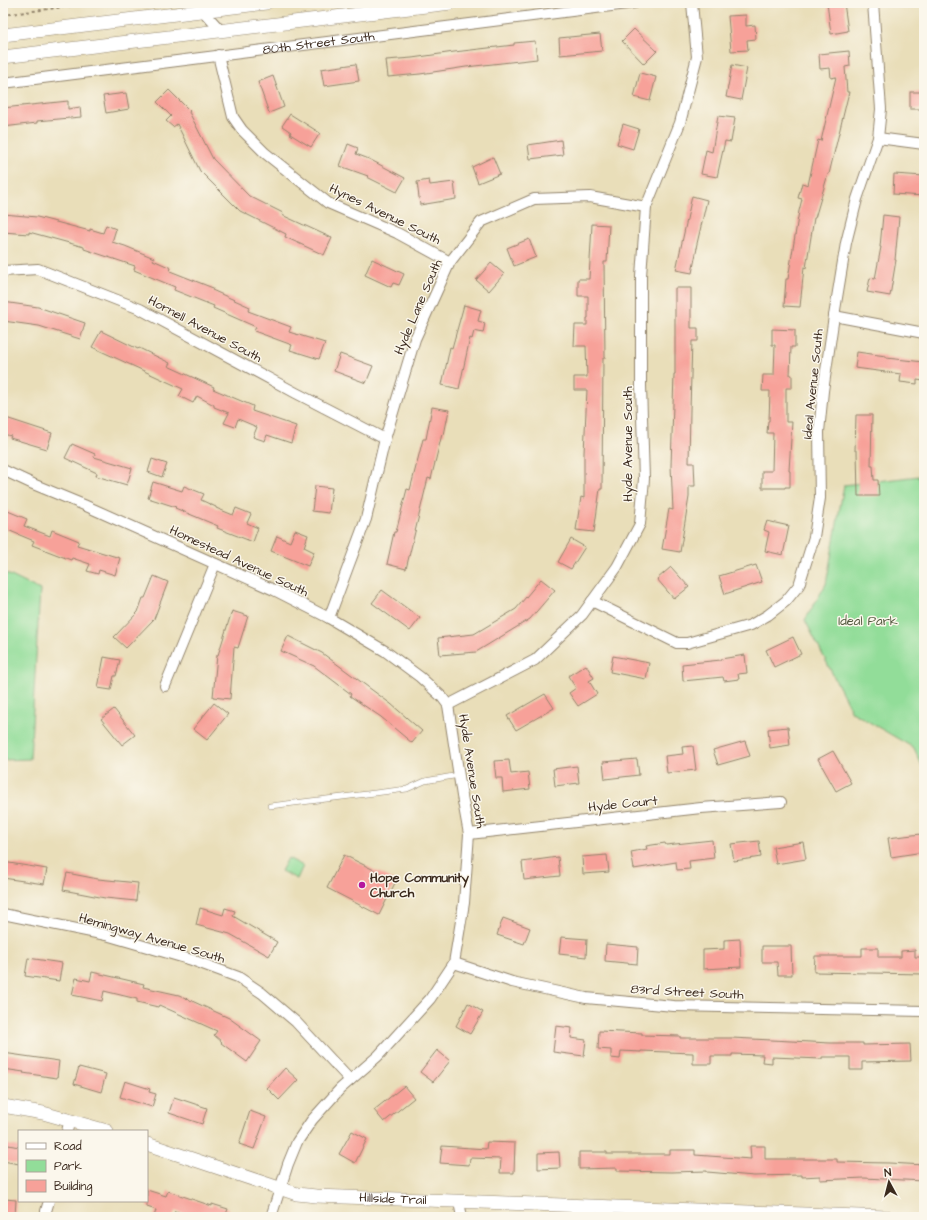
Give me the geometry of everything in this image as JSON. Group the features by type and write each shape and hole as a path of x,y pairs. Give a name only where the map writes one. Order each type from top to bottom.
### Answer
{"street":[{"path":"3,36 203,7 266,3"},
{"name":"80th Street South","path":"3,57 451,3"},
{"name":"80th Street South","path":"3,83 635,3"},
{"name":"Hyde Avenue South","path":"271,1217 279,1188 288,1164 298,1142 312,1120 340,1089 378,1056 430,999 454,963 464,902 469,834 448,705 535,660 582,615 617,567 640,524 644,479 641,386 641,276 646,207 680,123 697,57 692,3"},
{"name":"Ideal Avenue South","path":"592,601 677,643 687,643 751,625 768,615 786,601 799,585 814,537 820,498 819,432 823,391 846,243 857,199 878,138 881,109 873,3"},
{"path":"203,7 221,31"},
{"name":"Hynes Avenue South","path":"218,55 233,117 242,130 265,153 328,203 397,233 450,262"},
{"path":"878,138 924,144"},
{"name":"Hyde Lane South","path":"329,618 366,519 385,439 415,339 450,262 481,222 534,199 590,197 646,207"},
{"name":"Hornell Avenue South","path":"3,271 38,269 140,309 385,439"},
{"path":"834,316 924,333"},
{"name":"Homestead Avenue South","path":"3,470 274,590 329,618 385,651 420,677 442,696 448,705"},
{"path":"165,686 214,564"},
{"name":"Hyde Court","path":"469,834 701,808 781,802"},
{"name":"Hemingway Avenue South","path":"3,914 106,935 192,960 238,977 262,993 296,1022 350,1080"},
{"name":"83rd Street South","path":"454,963 512,982 586,998 674,1006 924,1011"},
{"path":"3,1106 43,1113 69,1126 100,1130"},
{"name":"Hillside Trail","path":"148,1144 297,1194 316,1196 760,1215 887,1217"},
{"path":"46,1217 49,1202"},
{"path":"459,1202 462,1217"}],"lane":[{"path":"270,806 407,789 425,781 459,775"}],"path":[{"path":"3,14 94,3"}],"green space":[{"name":"Ideal Park","path":"919,476 924,495 924,770 914,748 852,712 805,620 826,584 844,485"},
{"path":"3,572 40,590 30,759 3,760"},
{"path":"288,858 303,866 297,879 281,871"}],"building":[{"path":"827,3 844,3 848,31 831,34"},
{"path":"746,15 746,26 755,25 756,39 747,40 748,50 731,51 728,16"},
{"path":"634,29 657,51 644,64 622,41"},
{"path":"600,34 602,51 560,55 559,38"},
{"path":"535,41 537,59 388,77 386,60 514,45 514,43"},
{"path":"849,51 850,66 845,67 847,92 849,92 829,174 814,218 806,268 804,267 800,307 784,306 786,279 788,279 802,199 798,198 802,183 808,185 818,140 821,141 836,77 831,78 830,68 820,69 819,54"},
{"path":"356,64 359,81 324,86 321,69"},
{"path":"732,65 747,68 741,100 726,97"},
{"path":"640,73 656,77 650,101 634,97"},
{"path":"273,76 284,107 269,113 258,82"},
{"path":"169,90 190,111 189,112 213,159 249,196 283,213 282,215 332,238 324,255 285,237 286,234 240,211 200,171 177,124 173,127 166,121 171,116 157,102"},
{"path":"910,92 924,92 924,109 910,109"},
{"path":"126,93 129,109 106,113 103,96"},
{"path":"68,101 68,109 80,107 81,117 37,121 37,123 3,127 3,108"},
{"path":"290,114 320,133 311,147 290,134 291,132 282,126"},
{"path":"718,116 735,118 731,142 725,141 717,177 701,174 706,150 712,152"},
{"path":"623,124 639,129 633,149 617,144"},
{"path":"561,140 563,155 530,159 528,145"},
{"path":"348,144 358,148 356,154 369,159 405,178 397,192 367,177 368,176 340,166"},
{"path":"493,157 500,174 478,183 472,167"},
{"path":"894,174 924,176 924,196 893,194"},
{"path":"429,180 430,185 454,182 456,199 420,205 417,182"},
{"path":"692,196 707,200 692,273 676,270"},
{"path":"3,214 37,217 103,233 106,225 116,229 112,242 154,258 153,260 171,268 170,271 213,288 212,290 250,307 248,311 291,327 289,332 325,343 319,359 290,350 292,345 254,331 256,327 213,308 214,306 174,290 175,287 134,270 135,266 84,249 84,247 29,232 29,234 3,232"},
{"path":"883,215 899,217 896,260 890,296 867,292 870,278 875,279 881,247"},
{"path":"592,224 609,225 607,262 604,262 605,358 603,358 602,489 600,489 594,532 576,530 581,497 584,498 584,453 587,390 574,390 574,377 587,377 586,346 574,346 575,325 587,325 588,296 578,296 578,279 589,279"},
{"path":"529,239 536,257 514,266 507,248"},
{"path":"372,259 404,274 399,285 393,283 391,287 365,275"},
{"path":"491,263 504,274 489,291 476,280"},
{"path":"675,288 691,288 691,328 698,328 698,341 692,341 690,410 689,463 694,463 695,486 689,486 689,497 680,552 662,549 669,509 673,510 671,466 675,374"},
{"path":"3,302 38,307 85,323 80,339 39,326 3,321"},
{"path":"464,305 481,310 478,321 485,323 483,333 474,331 472,339 470,338 459,389 442,385 450,347 452,348"},
{"path":"772,329 795,330 795,347 791,347 790,375 792,375 792,388 786,388 786,422 792,422 789,471 790,487 785,488 762,488 762,471 772,471 773,433 767,433 770,391 762,391 763,375 774,375 775,345 772,345"},
{"path":"101,331 170,363 168,366 214,387 213,389 253,406 252,411 296,426 291,443 267,435 265,441 253,437 257,427 238,419 235,427 224,423 229,413 214,407 214,405 197,396 193,403 179,396 183,389 92,347"},
{"path":"857,352 886,356 886,358 924,362 924,381 917,380 917,384 900,382 901,374 855,368"},
{"path":"340,354 373,366 366,383 334,371"},
{"path":"432,407 449,410 444,435 442,434 431,479 428,478 406,569 387,564 394,532 396,532 407,489 410,490 423,439 426,439"},
{"path":"856,415 872,415 871,466 873,466 874,480 878,480 879,496 858,496 857,451 855,451"},
{"path":"3,417 52,433 47,449 10,438 11,436 3,434"},
{"path":"72,444 95,454 94,457 132,468 127,485 96,476 97,473 65,458"},
{"path":"152,459 167,464 162,477 148,472"},
{"path":"153,482 182,491 184,486 204,494 201,500 233,515 236,508 251,514 247,523 258,528 253,542 217,528 218,526 175,508 176,507 148,498"},
{"path":"315,486 332,488 329,513 312,511"},
{"path":"3,509 27,519 24,526 50,536 52,530 79,541 77,545 120,558 115,575 99,570 98,574 87,571 90,564 72,558 71,560 32,545 34,541 3,528"},
{"path":"767,521 789,526 783,555 765,551 769,532 764,530"},
{"path":"295,530 308,535 304,547 314,552 308,566 271,551 277,536 290,542"},
{"path":"571,539 585,547 571,569 558,562"},
{"path":"756,565 762,582 725,594 719,576"},
{"path":"671,567 689,587 674,599 657,579"},
{"path":"154,576 168,582 154,619 126,648 114,637 138,612"},
{"path":"541,579 555,590 530,619 476,652 440,655 438,638 474,634 516,609"},
{"path":"382,590 420,618 410,631 372,603"},
{"path":"232,611 248,616 238,648 234,647 230,699 213,697 217,655"},
{"path":"288,636 322,653 391,704 422,731 412,743 381,717 350,696 351,694 314,666 281,651"},
{"path":"793,637 801,654 774,667 766,650"},
{"path":"745,655 747,673 738,674 739,679 724,681 723,677 683,681 682,664 721,660"},
{"path":"613,656 649,663 646,679 610,672"},
{"path":"104,657 120,660 111,690 98,688"},
{"path":"586,665 594,678 589,681 597,694 578,706 569,693 576,688 568,676"},
{"path":"545,694 554,708 516,730 507,716"},
{"path":"214,703 228,714 207,740 193,729"},
{"path":"114,709 135,735 122,745 101,719"},
{"path":"788,727 790,745 770,748 768,729"},
{"path":"745,741 750,756 718,765 713,750"},
{"path":"693,746 696,770 667,773 665,756 683,754 682,747"},
{"path":"833,751 851,783 836,791 818,759"},
{"path":"637,759 639,775 605,779 603,762"},
{"path":"509,760 511,774 528,772 530,789 503,792 502,778 496,778 494,761"},
{"path":"577,766 579,783 555,786 553,769"},
{"path":"921,834 923,852 891,857 888,838"},
{"path":"712,840 714,858 689,861 690,869 677,870 676,862 634,869 631,852 647,849 646,846 665,843 666,845"},
{"path":"759,841 761,857 734,861 731,844"},
{"path":"803,842 806,859 776,864 773,847"},
{"name":"Hope Community Church","path":"344,855 396,881 379,915 327,888"},
{"path":"607,855 609,872 583,874 582,857"},
{"path":"558,857 560,876 524,880 522,862"},
{"path":"3,862 47,869 44,884 3,878"},
{"path":"67,873 98,879 138,883 136,901 105,898 63,890"},
{"path":"200,908 223,915 225,908 235,911 233,916 277,942 269,956 230,934 196,925"},
{"path":"503,918 530,928 524,944 497,935"},
{"path":"561,937 587,939 586,957 559,954"},
{"path":"740,939 741,967 703,969 703,950 724,949 724,940"},
{"path":"606,944 638,947 637,964 605,961"},
{"path":"762,946 791,946 792,975 778,975 777,962 762,962"},
{"path":"862,948 878,948 878,957 901,957 901,951 915,950 915,957 924,957 924,974 814,972 815,956 862,956"},
{"path":"28,958 62,963 59,981 25,976"},
{"path":"92,972 144,984 143,987 179,995 229,1018 261,1041 247,1062 221,1043 222,1042 214,1035 217,1031 159,1005 158,1007 137,1002 137,999 104,991 102,1001 72,995 76,978 90,981"},
{"path":"468,1003 483,1012 470,1034 456,1026"},
{"path":"556,1026 572,1028 571,1038 586,1040 584,1056 553,1052"},
{"path":"599,1031 642,1033 642,1035 680,1036 680,1038 732,1038 830,1043 863,1043 863,1045 910,1044 911,1061 862,1062 862,1070 850,1070 850,1057 822,1057 822,1059 772,1057 772,1063 762,1062 763,1055 732,1054 732,1056 711,1056 711,1064 693,1064 693,1053 621,1051 620,1059 611,1058 611,1050 598,1049"},
{"path":"437,1050 450,1061 433,1082 420,1072"},
{"path":"3,1053 59,1061 57,1078 3,1069"},
{"path":"79,1067 106,1074 101,1092 74,1084"},
{"path":"285,1068 298,1080 279,1100 267,1088"},
{"path":"125,1081 150,1089 149,1092 156,1094 152,1107 120,1097"},
{"path":"404,1086 414,1098 384,1122 374,1110"},
{"path":"174,1097 207,1108 202,1124 169,1113"},
{"path":"250,1111 266,1117 254,1149 239,1144"},
{"path":"352,1131 367,1139 355,1163 339,1154"},
{"path":"487,1142 515,1143 514,1173 500,1173 501,1159 470,1158 469,1165 440,1163 442,1146 486,1149"},
{"path":"3,1144 18,1147 18,1164 3,1161"},
{"path":"750,1146 765,1146 765,1159 837,1159 837,1162 924,1165 924,1181 864,1178 820,1180 820,1176 802,1177 802,1175 754,1176 707,1171 617,1171 617,1168 579,1169 579,1152 607,1152 607,1154 670,1154 670,1150 695,1150 695,1155 751,1159"},
{"path":"559,1152 560,1168 538,1169 538,1153"},
{"path":"148,1190 166,1196 168,1191 212,1206 212,1204 228,1209 225,1217 193,1217 175,1211 173,1217 154,1217 156,1210 147,1207"},
{"path":"5,1199 16,1200 15,1216 3,1215 3,1201"}],"place":[{"name":"Hope Community Church","path":"362,885"}]}
